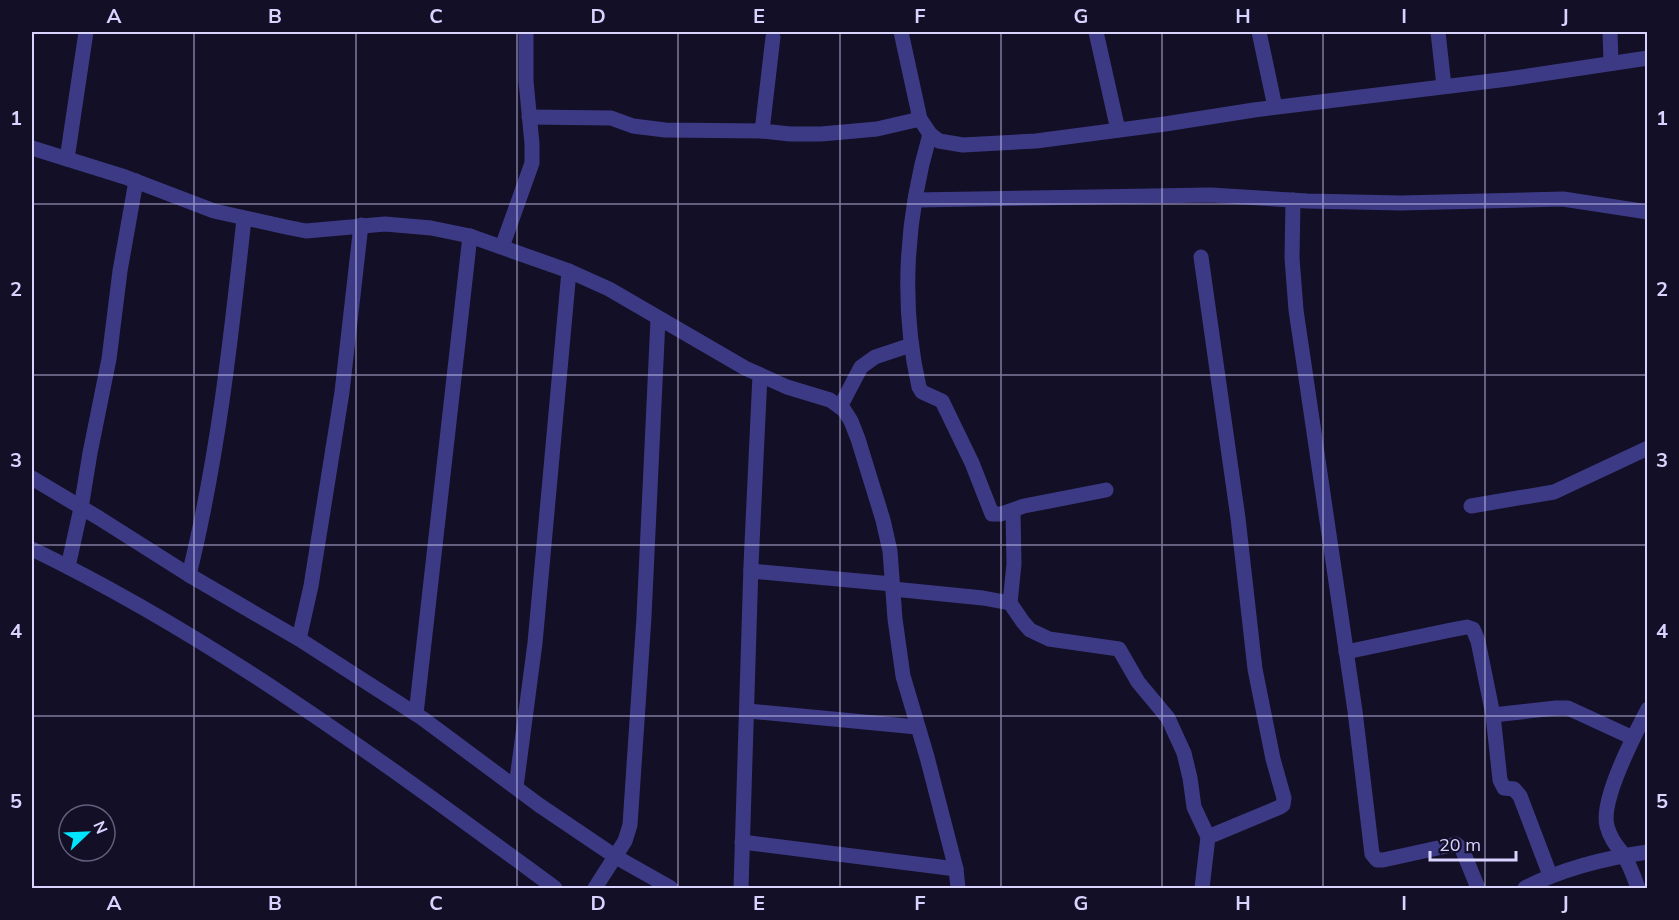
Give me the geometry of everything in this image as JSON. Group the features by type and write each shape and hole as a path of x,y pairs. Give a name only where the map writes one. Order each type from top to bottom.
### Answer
{"street":[{"path":"67,159 86,32"},
{"path":"502,247 532,163 526,81 526,32"},
{"path":"901,32 920,119 930,134 939,141 963,145 1036,141 1275,107 1508,79 1647,58"},
{"path":"1096,32 1118,130"},
{"path":"1260,32 1275,107"},
{"path":"1438,32 1444,86"},
{"path":"1611,32 1611,63"},
{"path":"762,131 773,37"},
{"path":"529,117 611,118 633,126 665,130 762,131 790,134 877,129 920,119"},
{"path":"930,134 920,168 907,273 911,345 919,387 922,392 942,401 972,462 992,514 1001,514 1033,504 1106,490"},
{"path":"32,148 136,181 187,202 244,219 306,231 385,224 431,228 470,236 569,271 609,289 658,319 760,375 787,387 830,400 840,407 851,421 883,520 890,551 903,676 916,727 927,757 956,869 958,888"},
{"path":"68,567 109,359 120,271 136,181"},
{"path":"915,200 1200,195 1401,203 1563,199 1647,212"},
{"path":"1293,200 1292,258 1296,309 1357,721 1372,854 1377,860 1383,860 1453,844 1458,845 1462,849 1478,888"},
{"path":"189,575 203,519 221,414 244,219"},
{"path":"299,639 312,586 342,392 360,225"},
{"path":"416,714 470,236"},
{"path":"1201,257 1238,518 1255,669 1273,759 1284,798 1283,805 1280,807 1208,837"},
{"path":"516,787 535,643 569,271"},
{"path":"595,888 616,856 628,832 631,814 644,617 658,319"},
{"path":"840,407 861,367 875,357 911,345"},
{"path":"741,888 748,711 750,571 760,375"},
{"path":"1471,506 1554,492 1647,448"},
{"path":"32,478 189,575 299,639 416,714 616,856 671,888"},
{"path":"1013,511 1014,564 1010,603 1023,622 1038,635 1063,641 1115,646 1123,652 1138,682 1168,718 1178,737 1190,778 1194,807 1208,837 1202,888"},
{"path":"32,549 227,657 292,699 401,775 555,888"},
{"path":"750,571 1010,603"},
{"path":"1346,652 1471,628 1478,641 1502,785 1504,788 1514,789 1520,796 1550,876"},
{"path":"1492,715 1568,708 1633,738"},
{"path":"1638,888 1623,855 1612,841 1606,825 1606,806 1647,709"},
{"path":"748,711 916,727"},
{"path":"742,842 956,869"},
{"path":"1525,888 1550,876 1586,864 1647,852"}]}
